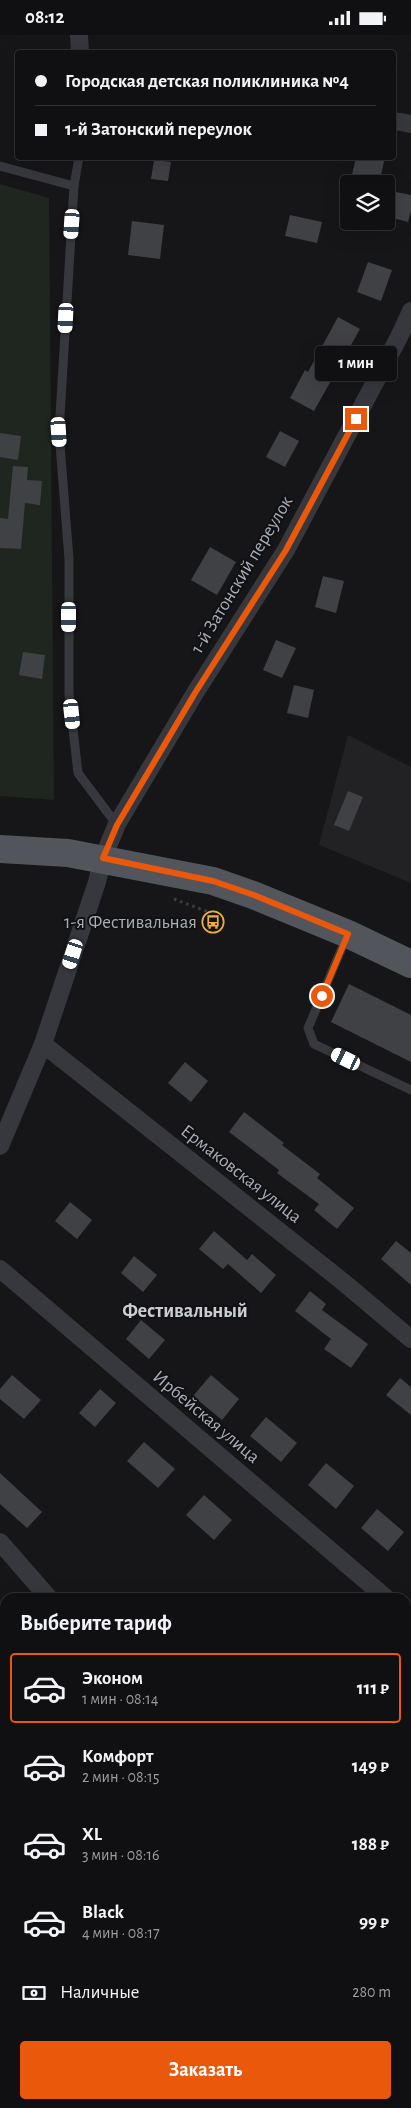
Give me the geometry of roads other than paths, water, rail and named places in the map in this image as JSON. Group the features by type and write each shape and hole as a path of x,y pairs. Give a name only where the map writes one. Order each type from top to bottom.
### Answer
{"main road":[{"path":"0,849 68,853 103,858 213,881 254,895 348,934 411,964"}],"street":[{"path":"79,35 80,50"},
{"path":"396,121 411,124"},
{"name":"1-й Затонский переулок","path":"117,825 195,693 286,550 411,311"},
{"path":"0,1147 44,1044 97,882 103,858"},
{"name":"Ермаковская улица","path":"44,1044 342,1281 411,1339"},
{"name":"Ирбейская улица","path":"0,1269 380,1593"},
{"path":"0,1542 45,1593"}],"lane":[{"path":"78,160 74,186 59,432 69,559 69,694 78,773 117,825 103,858"},
{"path":"0,166 74,186"},
{"path":"348,934 308,1028 314,1044 411,1090"}],"place":[{"name":"1-я Фестивальная","path":"213,922"}],"district":[{"name":"Фестивальный","path":"185,1311"}]}
